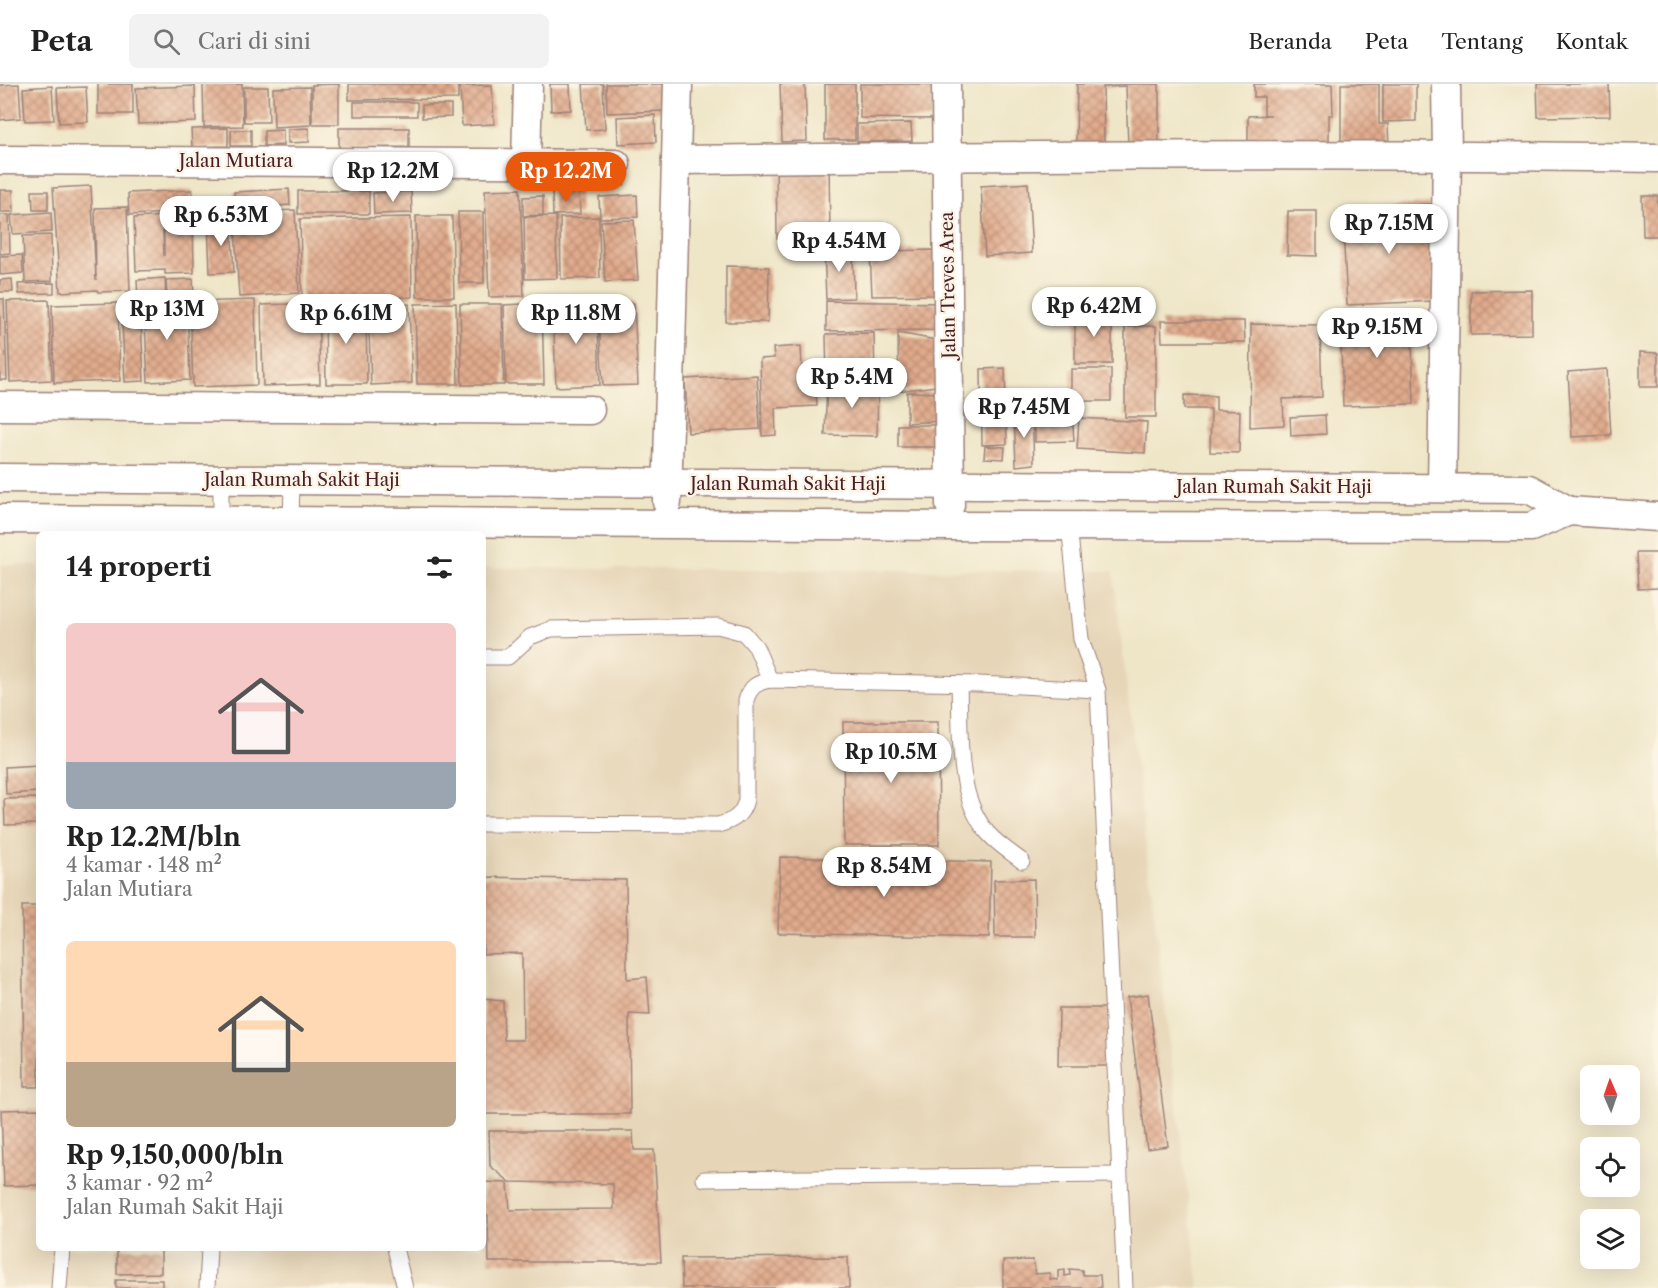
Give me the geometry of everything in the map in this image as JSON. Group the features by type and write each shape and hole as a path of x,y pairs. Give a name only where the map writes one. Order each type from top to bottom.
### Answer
{"street":[{"path":"526,163 528,84"},
{"path":"666,523 669,483 678,84"},
{"name":"Jalan Treves Area","path":"946,84 950,526"},
{"path":"1442,489 1448,155 1446,84"},
{"path":"676,160 947,156 1448,155 1658,158"},
{"name":"Jalan Mutiara","path":"0,160 616,164"},
{"path":"0,406 590,410"},
{"name":"Jalan Rumah Sakit Haji","path":"0,478 1529,489 1569,511 1658,517"},
{"path":"1069,525 1070,486"},
{"name":"Jalan Rumah Sakit Haji","path":"0,519 221,527 666,523 1531,527 1569,511"}],"lane":[{"path":"221,480 221,527"},
{"path":"291,527 292,480"},
{"path":"1069,525 1082,639 1098,690 1125,1288"},
{"path":"486,657 508,657 530,637 551,629 718,626 744,633 756,647 770,680"},
{"path":"486,824 717,825 738,817 746,800 746,700 749,691 758,683 770,680 1098,690"},
{"path":"958,684 962,775 968,797 976,817 987,832 1022,861"},
{"path":"704,1179 1119,1175"},
{"path":"59,1288 62,1251"},
{"path":"207,1288 209,1251"},
{"path":"396,1251 405,1288"}],"shaded area":[{"path":"0,565 36,565 36,1251 486,1251 486,568 1113,571 1199,1288 0,1288"}],"building":[{"path":"19,84 21,118 0,120 0,85"},
{"path":"98,84 133,84 133,114 98,114"},
{"path":"203,84 242,84 243,126 204,127"},
{"path":"339,84 339,124 312,124 312,85"},
{"path":"349,84 458,84 458,99 349,100"},
{"path":"550,84 570,84 571,110 551,111"},
{"path":"583,84 603,84 605,129 586,130"},
{"path":"606,84 665,84 666,111 607,113"},
{"path":"780,84 805,84 807,141 782,142"},
{"path":"825,84 855,84 855,140 825,140"},
{"path":"860,84 932,84 932,119 860,118"},
{"path":"1077,84 1159,84 1159,147 1128,147 1126,86 1103,87 1104,145 1076,144"},
{"path":"1254,84 1332,84 1333,115 1329,115 1329,148 1248,149 1248,116 1271,115 1264,115 1264,97 1254,97"},
{"path":"1341,84 1379,84 1379,124 1388,124 1389,146 1341,148"},
{"path":"1383,84 1416,84 1416,121 1383,122"},
{"path":"1537,84 1609,84 1610,116 1538,117"},
{"path":"492,85 494,124 462,126 460,86"},
{"path":"52,86 54,120 25,121 23,88"},
{"path":"195,86 196,122 138,124 136,88"},
{"path":"86,87 88,122 59,123 57,88"},
{"path":"244,87 268,87 269,122 244,122"},
{"path":"310,87 311,125 274,127 273,88"},
{"path":"354,102 417,102 417,116 354,116"},
{"path":"422,105 451,105 451,117 422,118"},
{"path":"655,115 656,142 618,144 617,117"},
{"path":"911,123 912,141 857,142 857,124"},
{"path":"228,128 228,146 192,147 191,129"},
{"path":"309,128 309,142 288,143 288,129"},
{"path":"339,128 409,128 409,147 339,148"},
{"path":"231,130 251,130 251,146 231,146"},
{"path":"283,130 283,145 264,146 264,131"},
{"path":"776,159 829,159 830,238 777,239"},
{"path":"623,173 624,185 610,185 610,174"},
{"path":"1028,183 1032,253 985,256 981,186"},
{"path":"91,186 96,280 95,208 127,207 130,291 60,292 53,188"},
{"path":"289,189 290,205 235,209 234,192"},
{"path":"520,189 524,296 489,297 485,190"},
{"path":"0,190 13,190 14,212 0,212"},
{"path":"192,190 193,212 129,215 128,193"},
{"path":"32,191 48,191 48,210 33,210"},
{"path":"298,191 369,191 369,214 298,214"},
{"path":"411,191 412,213 374,214 373,193"},
{"path":"579,191 580,214 553,215 552,192"},
{"path":"637,195 638,217 600,218 599,197"},
{"path":"543,196 543,215 523,216 523,197"},
{"path":"1642,196 1658,196 1658,236 1643,236"},
{"path":"1430,204 1435,301 1347,305 1342,209"},
{"path":"295,210 299,293 239,297 234,213"},
{"path":"1288,211 1317,211 1317,256 1287,255"},
{"path":"51,212 52,232 13,234 11,215"},
{"path":"458,212 483,212 484,283 459,283"},
{"path":"0,215 9,215 10,253 0,254"},
{"path":"162,216 164,256 164,217 193,216 194,273 165,274 165,270 136,271 134,218"},
{"path":"416,216 452,216 454,297 417,297"},
{"path":"556,216 557,278 525,279 524,217"},
{"path":"411,217 412,297 302,299 300,219"},
{"path":"599,217 600,278 561,279 560,218"},
{"path":"231,220 234,272 210,273 208,221"},
{"path":"634,220 638,280 605,282 601,221"},
{"path":"51,235 52,281 25,282 23,236"},
{"path":"853,247 854,298 826,299 824,248"},
{"path":"937,250 938,295 872,296 870,251"},
{"path":"22,255 23,273 0,275 0,256"},
{"path":"726,266 769,267 768,322 726,322"},
{"path":"165,278 166,298 138,300 137,280"},
{"path":"12,279 13,292 0,292 0,280"},
{"path":"193,279 194,296 167,298 166,280"},
{"path":"54,283 54,293 19,294 18,284"},
{"path":"1532,290 1532,334 1471,335 1471,291"},
{"path":"0,299 4,299 7,380 0,380"},
{"path":"49,300 52,380 10,382 7,301"},
{"path":"255,300 257,385 193,387 190,302"},
{"path":"187,301 190,380 148,382 144,303"},
{"path":"826,301 941,303 944,330 826,331"},
{"path":"140,302 144,381 125,382 121,303"},
{"path":"118,303 120,381 54,383 52,305"},
{"path":"318,303 320,384 263,386 261,305"},
{"path":"456,303 458,384 417,384 415,304"},
{"path":"542,303 544,384 506,384 504,305"},
{"path":"597,303 600,385 556,387 553,304"},
{"path":"634,303 638,385 603,386 598,305"},
{"path":"409,304 412,383 371,385 368,306"},
{"path":"460,304 502,304 504,385 462,385"},
{"path":"325,306 366,306 367,384 326,384"},
{"path":"1112,311 1112,364 1075,364 1075,312"},
{"path":"1411,313 1414,404 1343,406 1340,315"},
{"path":"1161,321 1244,321 1245,342 1162,342"},
{"path":"1251,324 1320,325 1322,397 1283,399 1284,425 1250,427"},
{"path":"1156,326 1156,417 1125,417 1125,327"},
{"path":"874,333 875,378 827,380 826,334"},
{"path":"898,333 941,341 943,385 899,391"},
{"path":"801,346 802,368 814,366 817,406 775,408 776,435 762,436 760,359 774,358 773,348"},
{"path":"1640,352 1658,353 1658,387 1640,387"},
{"path":"1005,368 1007,444 982,445 981,369"},
{"path":"1071,369 1111,369 1111,401 1071,401"},
{"path":"1607,369 1611,435 1572,437 1568,372"},
{"path":"757,375 760,429 688,433 685,379"},
{"path":"827,382 878,383 877,436 825,435"},
{"path":"907,392 943,393 942,421 907,423"},
{"path":"1184,395 1216,396 1216,410 1240,411 1239,453 1210,452 1211,409 1184,409"},
{"path":"1032,413 1034,464 1016,466 1014,414"},
{"path":"1325,415 1326,434 1291,436 1290,417"},
{"path":"1079,418 1147,422 1145,453 1077,449"},
{"path":"898,425 946,425 945,447 898,447"},
{"path":"1073,425 1074,441 1035,442 1035,426"},
{"path":"985,446 1005,447 1004,459 984,458"},
{"path":"1636,553 1658,553 1658,588 1638,589"},
{"path":"843,722 938,722 939,845 844,845"},
{"path":"36,765 36,792 6,794 5,767"},
{"path":"36,798 36,824 5,825 4,799"},
{"path":"780,857 991,862 989,938 778,933"},
{"path":"486,877 626,880 627,979 647,977 650,1015 629,1014 630,1114 486,1114 486,999 503,1001 504,1040 523,1040 522,953 486,954"},
{"path":"1034,879 1035,937 995,937 994,880"},
{"path":"22,906 36,906 36,1087 24,1087"},
{"path":"1148,994 1168,1146 1147,1149 1127,997"},
{"path":"1059,1008 1108,1008 1108,1066 1058,1066"},
{"path":"36,1109 36,1185 4,1186 1,1110"},
{"path":"489,1131 633,1131 634,1150 654,1150 661,1262 489,1262 486,1182 508,1183 510,1210 614,1209 613,1184 510,1182 490,1166"},
{"path":"117,1251 161,1251 161,1273 117,1274"},
{"path":"848,1257 849,1288 682,1288 681,1258"},
{"path":"1033,1260 1035,1274 1050,1273 1050,1279 1058,1280 1058,1271 1065,1270 1065,1276 1070,1275 1069,1269 1082,1270 1083,1275 1100,1275 1101,1288 1003,1288 1003,1261"},
{"path":"116,1280 162,1280 162,1288 116,1288"}]}
